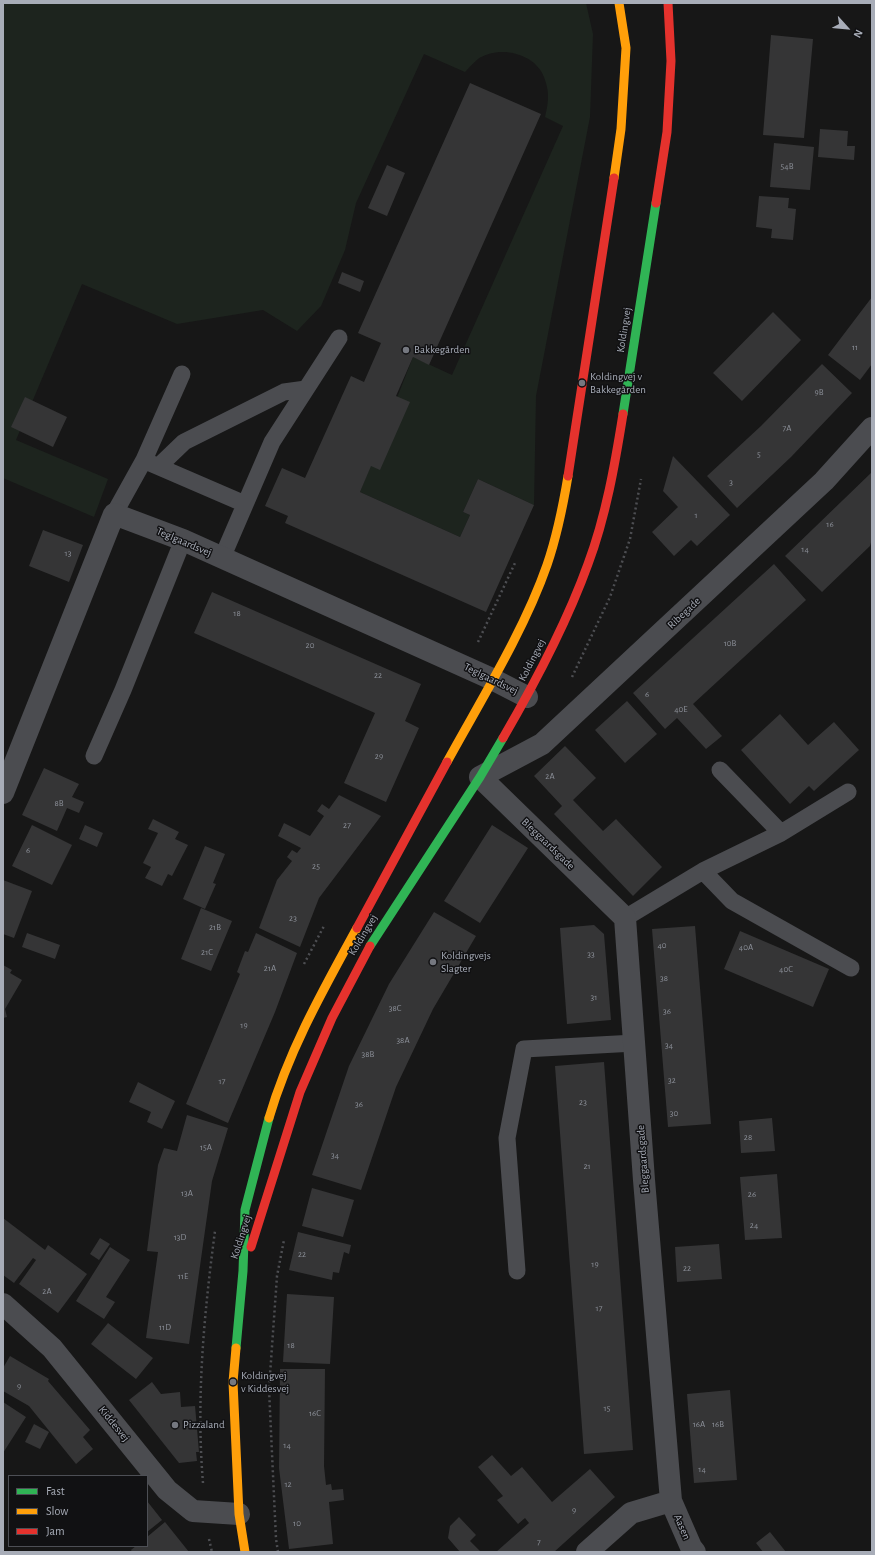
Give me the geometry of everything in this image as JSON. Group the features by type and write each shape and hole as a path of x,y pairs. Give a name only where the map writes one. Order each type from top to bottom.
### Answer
{"main road":[{"name":"Koldingvej","path":"245,1552 239,1514 233,1382 243,1271 244,1210 277,1090 306,1022 524,620 544,572 562,512 621,129 626,48 619,3"},
{"name":"Koldingvej","path":"243,1271 300,1092 332,1018 362,958 480,777 527,697 551,651 588,564 604,511 617,453 667,132 671,61 668,3"}],"street":[{"name":"Ribegade","path":"480,777 542,744 824,481 872,428"},
{"name":"Teglgaardsvej","path":"114,514 183,540 492,679 527,697"},
{"path":"3,793 114,514"},
{"name":"Bleggaardsgade","path":"480,777 625,918 645,1187 671,1501"},
{"name":"Kiddesvej","path":"3,1304 52,1348 167,1490 193,1511 205,1510 239,1514"},
{"path":"587,1552 631,1514 671,1501"},
{"name":"Aasen","path":"671,1501 691,1547 695,1552"}],"lane":[{"path":"222,558 272,442 339,338"},
{"path":"114,514 152,463 182,374"},
{"path":"152,463 184,442 284,392 306,390"},
{"path":"152,463 245,504"},
{"path":"94,756 124,690 183,540"},
{"path":"720,770 781,833"},
{"path":"625,918 703,871 781,833 848,792"},
{"path":"703,871 732,901 851,968"},
{"path":"517,1271 507,1138 524,1049 635,1043"}],"path":[{"path":"465,667 518,558"},
{"path":"303,966 328,919"},
{"path":"212,1552 205,1510 201,1468 202,1362 206,1297 215,1227"}],"shaded area":[{"path":"3,3 586,3 593,34 590,117 536,396 534,505 478,479 463,512 470,515 460,537 360,492 413,357 452,375 563,126 545,117 548,94 547,85 541,71 527,58 507,52 497,52 478,59 465,72 424,54 356,203 345,250 321,306 297,331 263,310 177,324 82,284 16,440 108,479 94,517 3,478"}],"building":[{"path":"771,35 813,39 804,138 763,135"},
{"name":"Bakkegården","path":"470,83 541,114 429,365 413,357 396,396 410,402 380,470 371,466 360,492 460,537 470,515 463,512 478,479 534,505 486,612 285,523 288,516 265,506 282,468 305,478 351,376 364,382 381,343 358,333"},
{"path":"820,129 848,131 847,146 855,146 854,160 818,157"},
{"path":"774,143 814,147 810,190 770,187"},
{"path":"387,165 405,173 387,216 368,208"},
{"path":"759,196 789,198 788,208 796,209 793,240 771,238 772,229 756,227"},
{"path":"342,272 364,281 360,292 338,283"},
{"path":"872,297 872,364 860,380 828,355"},
{"path":"773,312 801,340 742,401 713,373"},
{"path":"822,364 852,393 791,457 737,508 707,476 761,426"},
{"path":"25,397 67,417 53,447 11,427"},
{"path":"673,456 730,515 697,546 691,540 674,556 652,532 678,507 663,491"},
{"path":"872,472 872,539 870,546 822,592 785,556"},
{"path":"43,530 83,545 69,582 29,566"},
{"path":"774,564 806,600 693,704 722,736 706,749 677,718 665,729 633,693"},
{"path":"212,592 421,684 405,721 419,728 386,802 344,783 375,713 194,633"},
{"path":"627,701 657,734 625,763 595,730"},
{"path":"780,714 808,745 834,722 859,750 814,791 809,786 790,804 741,750"},
{"path":"565,746 596,778 573,800 603,831 616,819 662,867 633,896 554,814 562,806 534,776"},
{"path":"44,768 79,784 72,797 84,802 79,813 67,808 57,831 22,815"},
{"path":"339,795 381,816 319,898 300,947 259,928 277,880 292,861 287,857 292,850 297,853 301,848 278,836 284,823 310,836 324,816 317,811 322,804 329,809"},
{"path":"153,819 179,832 175,839 188,845 172,876 168,874 162,886 145,878 151,867 143,863 158,833 148,829"},
{"path":"32,825 72,845 52,885 12,866"},
{"path":"85,825 103,833 97,847 79,839"},
{"path":"492,825 528,848 480,923 444,901"},
{"path":"205,846 225,854 213,883 216,884 205,909 183,899"},
{"path":"3,880 32,891 14,938 3,934"},
{"path":"201,908 232,921 211,971 181,959"},
{"path":"434,912 476,936 433,1009 396,1087 361,1190 312,1175 349,1066 389,984"},
{"path":"594,925 604,934 611,1020 567,1024 560,928"},
{"path":"695,926 711,1124 668,1127 652,929"},
{"path":"740,931 829,969 813,1007 724,969"},
{"path":"27,933 60,945 55,959 22,947"},
{"path":"256,933 297,953 275,1012 228,1123 186,1104 240,974 237,972 245,951 248,952"},
{"path":"3,965 12,970 10,973 22,980 5,1009 7,1017 3,1018"},
{"path":"604,1062 633,1450 584,1454 555,1066"},
{"path":"138,1082 175,1101 162,1129 147,1122 151,1112 129,1102"},
{"path":"187,1115 228,1128 212,1181 189,1344 146,1338 158,1252 147,1251 158,1165 164,1148 177,1151"},
{"path":"772,1118 775,1151 741,1153 739,1121"},
{"path":"777,1174 782,1238 745,1240 740,1177"},
{"path":"312,1188 354,1200 343,1237 302,1226"},
{"path":"3,1218 45,1250 48,1245 87,1274 58,1313 19,1284 36,1260 33,1258 14,1283 3,1275"},
{"path":"298,1232 351,1245 349,1254 344,1252 339,1273 333,1272 332,1280 289,1270"},
{"path":"100,1238 110,1244 99,1260 90,1254"},
{"path":"719,1244 722,1279 677,1282 675,1247"},
{"path":"110,1247 130,1260 106,1297 115,1302 104,1319 76,1301"},
{"path":"287,1294 334,1297 330,1364 283,1362"},
{"path":"108,1323 153,1358 136,1379 91,1344"},
{"path":"10,1356 49,1379 48,1381 90,1430 83,1437 93,1449 76,1464 29,1406 3,1391 3,1368"},
{"path":"280,1369 325,1369 324,1466 326,1485 331,1484 332,1490 343,1489 344,1500 329,1502 333,1544 289,1549 279,1468"},
{"path":"152,1382 161,1394 180,1392 181,1407 195,1406 199,1452 196,1452 197,1461 179,1463 129,1400"},
{"path":"730,1390 737,1480 694,1483 687,1394"},
{"path":"3,1402 26,1417 3,1453"},
{"path":"34,1424 49,1432 40,1449 25,1442"},
{"path":"492,1455 511,1476 522,1467 552,1502 590,1469 615,1497 554,1552 496,1552 529,1523 525,1518 518,1524 497,1500 503,1496 478,1467"},
{"path":"148,1502 162,1520 148,1531"},
{"path":"459,1517 476,1535 470,1541 481,1552 460,1552 448,1538 450,1526"},
{"path":"165,1522 189,1552 132,1552 131,1550 135,1547 148,1547 148,1536"},
{"path":"770,1532 786,1552 763,1552 756,1543"}],"traffic: fast":[{"path":"623,414 656,203"},
{"path":"370,946 480,777 503,738"},
{"path":"236,1348 243,1271 245,1210 269,1118"}],"traffic: slow":[{"path":"614,178 621,129 626,48 619,3"},
{"path":"447,762 501,665 537,590 554,543 568,476"},
{"path":"269,1118 286,1068 297,1044 319,997 357,928"},
{"path":"236,1348 233,1382 239,1514 245,1552"}],"traffic: jam":[{"path":"656,203 667,132 671,61 668,3"},
{"path":"568,476 614,178"},
{"path":"503,738 527,696 560,631 588,564 605,509 623,414"},
{"path":"357,928 447,762"},
{"path":"251,1247 300,1092 332,1018 370,946"}],"place":[{"name":"Bakkegården","path":"406,350"},
{"name":"Koldingvej v Bakkegården","path":"582,383"},
{"name":"Koldingvejs Slagter","path":"433,962"},
{"name":"Koldingvej v Kiddesvej","path":"233,1382"},
{"name":"Pizzaland","path":"175,1425"}]}
